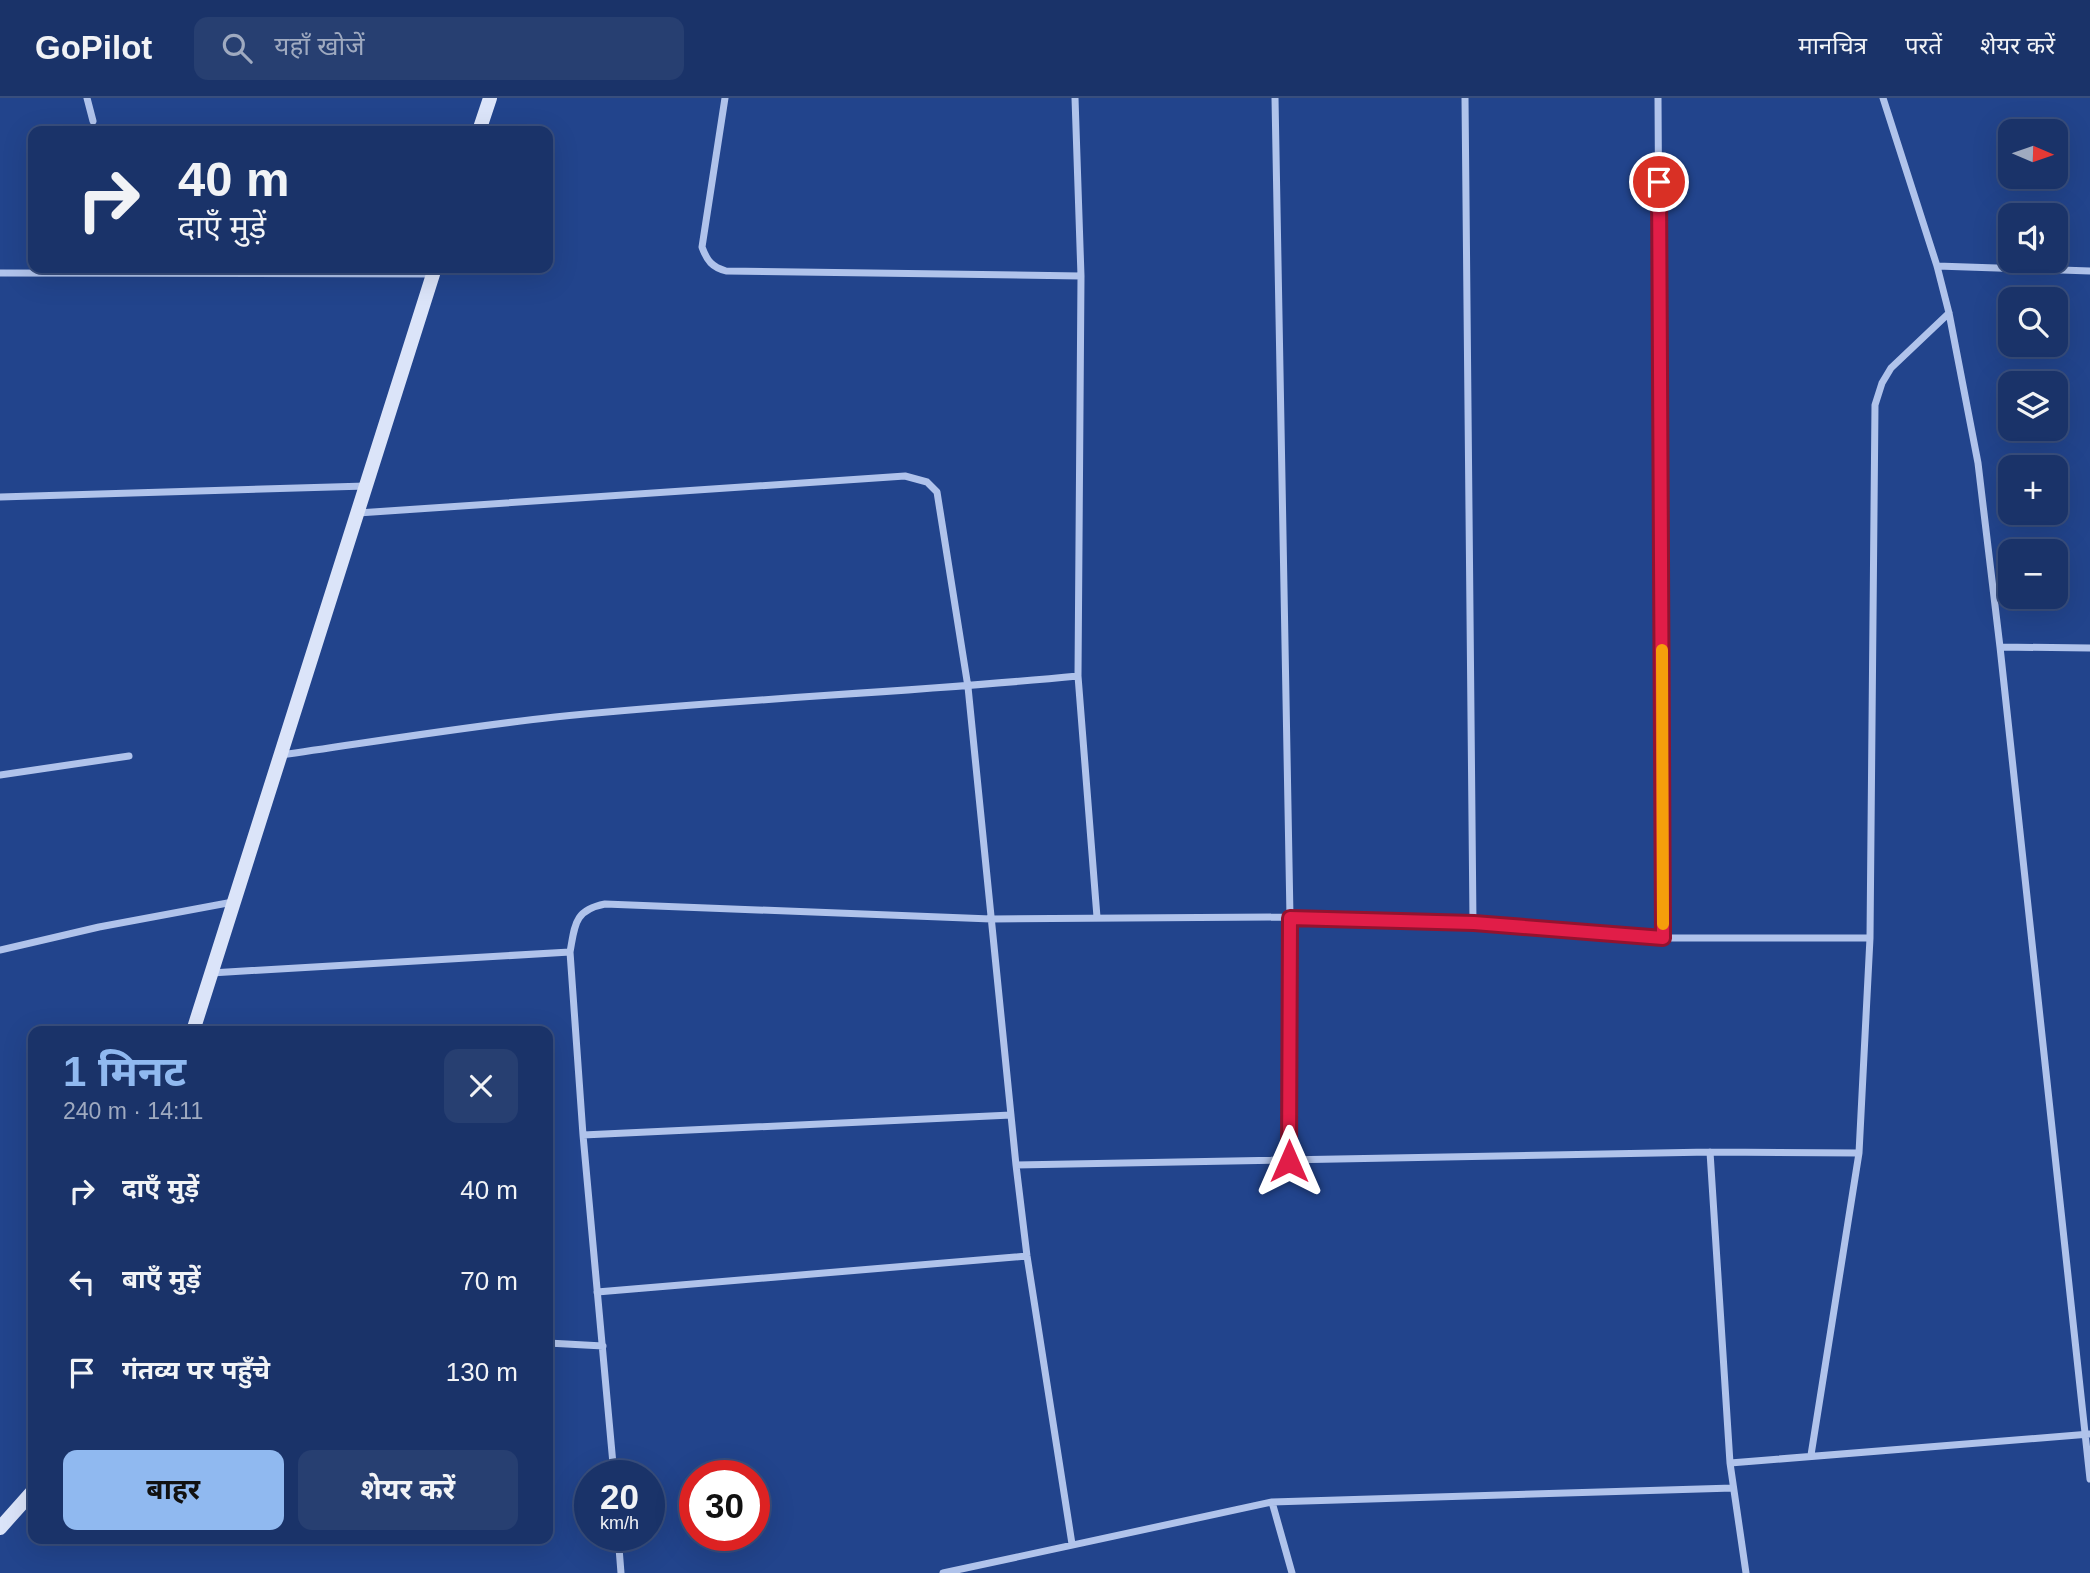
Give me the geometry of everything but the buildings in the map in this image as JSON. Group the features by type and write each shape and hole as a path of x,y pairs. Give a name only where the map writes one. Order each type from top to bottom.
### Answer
{"street":[{"path":"87,98 93,121"},
{"path":"482,126 490,98"},
{"path":"725,98 702,247 706,258 714,267 726,271 1081,276"},
{"path":"1075,98 1081,276 1078,676 1097,917"},
{"path":"1275,98 1290,918 1289,1161"},
{"path":"1465,98 1474,923"},
{"path":"1658,98 1663,938"},
{"path":"1883,98 1937,266 1949,313 1978,463 2090,1479"},
{"path":"1937,266 2090,271"},
{"path":"0,273 28,273"},
{"path":"195,1026 433,273"},
{"path":"1811,1455 1859,1153 1870,938 1875,405 1882,383 1891,368 1949,313"},
{"path":"357,513 905,476 927,482 937,492 968,687 1027,1256 1072,1544"},
{"path":"0,496 366,486"},
{"path":"2000,647 2090,648"},
{"path":"281,755 553,718 968,687 1078,676"},
{"path":"0,775 129,756"},
{"path":"0,950 234,902"},
{"path":"613,1460 583,1135 570,952 580,914 591,907 605,904 991,919 1290,918 1474,923 1663,938 1870,938"},
{"path":"211,973 570,952"},
{"path":"583,1135 1011,1115"},
{"path":"1016,1165 1710,1152 1859,1153"},
{"path":"1710,1152 1730,1463 1746,1573"},
{"path":"597,1292 1027,1256"},
{"path":"553,1343 603,1346"},
{"path":"1730,1463 2087,1434"},
{"path":"943,1573 1272,1502 1733,1488"},
{"path":"0,1528 28,1497"},
{"path":"1272,1502 1292,1573"},
{"path":"619,1551 621,1573"}],"slow traffic":[{"path":"1662,650 1663,924"}],"route":[{"path":"1289,1161 1290,918 1474,923 1663,938 1659,182"}]}
